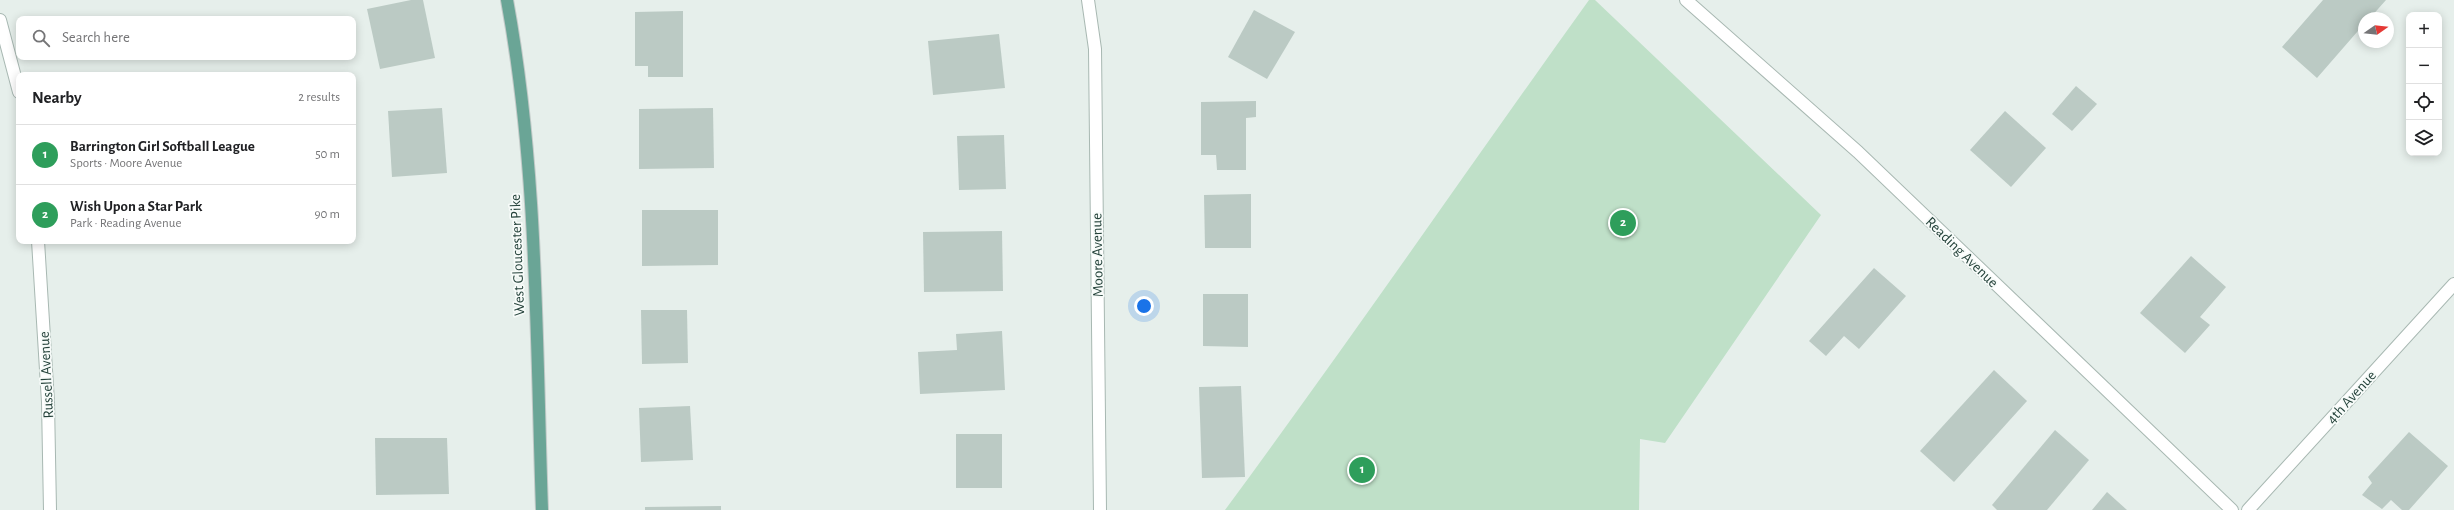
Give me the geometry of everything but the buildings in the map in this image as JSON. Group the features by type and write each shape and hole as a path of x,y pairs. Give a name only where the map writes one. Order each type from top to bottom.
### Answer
{"main road":[{"name":"West Gloucester Pike","path":"507,0 519,66 529,163 542,510"}],"street":[{"name":"Moore Avenue","path":"1088,0 1094,49 1100,510"},
{"name":"Reading Avenue","path":"1686,0 1858,152 2232,510"},
{"path":"0,20 6,34 16,79"},
{"name":"Russell Avenue","path":"38,244 48,402 50,510"},
{"name":"4th Avenue","path":"2248,510 2454,284"}],"green space":[{"path":"1589,0 1595,0 1821,215 1665,443 1640,439 1639,510 1225,510 1317,383"}],"place":[{"name":"Wish Upon a Star Park","path":"1623,223"},
{"name":"Barrington Girl Softball League","path":"1362,470"}]}
